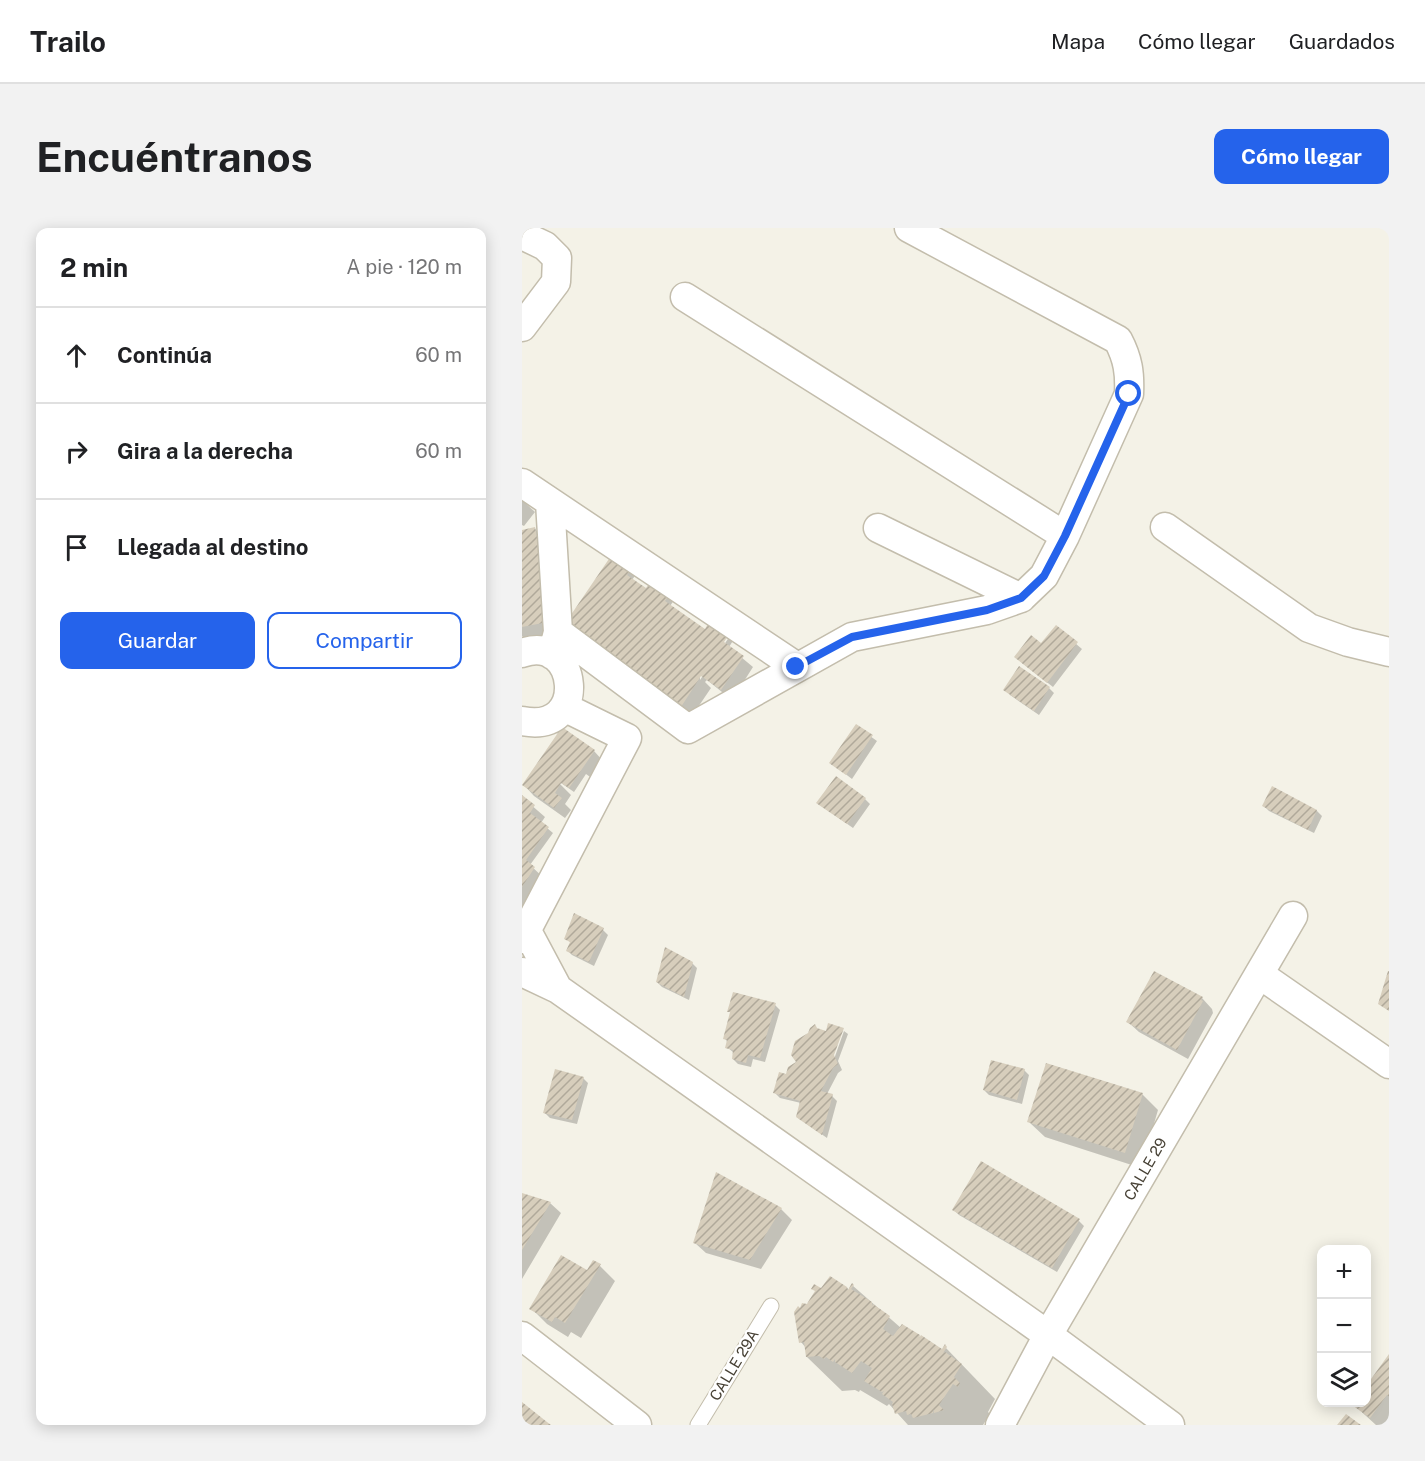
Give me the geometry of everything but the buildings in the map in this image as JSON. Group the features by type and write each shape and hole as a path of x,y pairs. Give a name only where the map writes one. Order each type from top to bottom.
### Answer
{"street":[{"path":"555,643 688,729 852,637 987,610 1021,598 1044,576 1065,536 1129,394 1130,373 1126,355 1118,340 909,228"},
{"path":"522,235 545,246 557,258 558,273 556,282 522,327"},
{"path":"685,297 1065,536"},
{"path":"522,483 796,667"},
{"path":"522,721 534,723 556,716 564,707 569,696 568,673 561,663 555,643 550,502"},
{"path":"1165,527 1309,628 1348,642 1389,652"},
{"path":"878,528 1021,598"},
{"path":"522,653 541,651 555,643"},
{"path":"558,989 523,932 627,738 564,707"},
{"name":"CALLE 29","path":"1000,1425 1048,1335 1293,916"},
{"path":"522,972 558,989 1048,1335 1170,1425"},
{"path":"1259,974 1389,1064"},
{"path":"522,1336 637,1425"}],"lane":[{"name":"CALLE 29A","path":"698,1425 771,1306"}],"route":[{"path":"796,667 852,637 987,610 1021,598 1044,576 1065,536 1129,394"}]}
